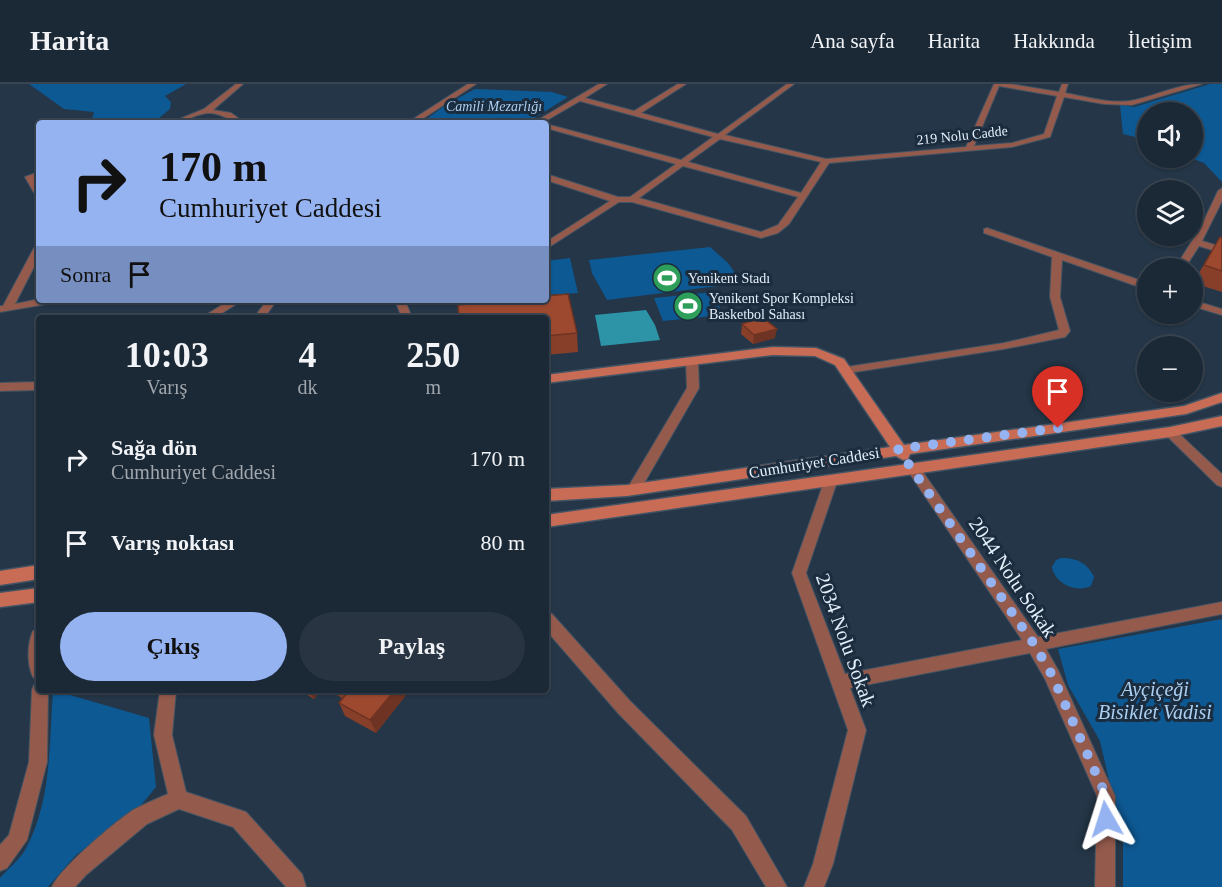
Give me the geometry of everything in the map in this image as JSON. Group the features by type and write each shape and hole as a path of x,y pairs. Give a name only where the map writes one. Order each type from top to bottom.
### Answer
{"street":[{"path":"182,120 207,111 240,84"},
{"path":"415,120 473,84"},
{"path":"542,120 604,84"},
{"path":"634,114 683,84"},
{"path":"632,199 791,84"},
{"path":"968,150 997,84 1062,95 1132,103 1199,84"},
{"name":"219 Nolu Cadde","path":"578,98 718,136 826,161 1012,145 1047,135 1057,101 1062,95 1065,84"},
{"path":"207,111 228,115 236,120"},
{"path":"549,127 803,196"},
{"path":"549,178 617,200 632,199 761,235 772,235 780,230 826,161"},
{"path":"36,175 29,177 36,189"},
{"path":"1203,228 1222,191"},
{"path":"549,244 617,200"},
{"path":"987,231 1137,283"},
{"path":"1203,244 1222,250"},
{"path":"3,309 36,253"},
{"path":"846,371 1061,335 1065,331 1055,297 1057,255"},
{"path":"3,309 36,303"},
{"path":"211,315 233,303"},
{"path":"1203,306 1222,312"},
{"path":"549,379 809,349 827,354 840,362 913,468"},
{"path":"634,489 693,388 692,362"},
{"path":"0,387 36,386"},
{"name":"Cumhuriyet Caddesi","path":"549,495 578,496 634,489 898,449 1177,411 1222,397"},
{"name":"Cumhuriyet Caddesi","path":"549,521 831,478 1170,432 1222,421"},
{"path":"1170,432 1222,482"},
{"name":"2044 Nolu Sokak","path":"913,468 1034,644 1052,675 1106,796 1105,887"},
{"name":"2034 Nolu Sokak","path":"814,887 823,864 857,730 799,573 831,478"},
{"path":"0,578 36,572"},
{"path":"0,600 36,596"},
{"path":"839,683 1222,608"},
{"path":"549,622 624,707 739,823 777,887"},
{"path":"0,861 17,840 38,762 40,693"},
{"path":"168,693 163,735 178,799"},
{"path":"62,887 79,868 140,817 178,799 239,819 296,881 296,887"}],"green space":[{"path":"29,84 186,84 165,96 171,102 170,109 157,120 92,120 94,112 64,109"},
{"path":"1210,84 1222,84 1222,182 1203,163 1203,102 1151,102"},
{"name":"Camili Mezarlığı","path":"475,89 552,92 568,97 531,120 425,120 447,104"},
{"path":"1120,105 1137,106 1137,138 1123,134"},
{"name":"Yenikent Stadı","path":"710,247 728,263 742,283 607,300 592,273 589,260"},
{"path":"570,258 578,293 549,295 549,261"},
{"name":"Yenikent Spor Kompleksi Basketbol Sahası","path":"712,292 723,315 663,321 654,298"},
{"path":"1061,558 1076,560 1085,565 1094,577 1091,586 1073,588 1057,578 1052,567 1056,560"},
{"name":"Ayçiçeği Bisiklet Vadisi","path":"1222,619 1222,887 1123,887 1123,841 1100,741 1068,685 1058,649"},
{"path":"53,693 63,693 149,718 156,787 142,804 75,856 48,887 0,887 0,878 17,861 34,832 45,792"}],"shaded area":[{"path":"646,310 655,325 660,340 601,346 595,315"}],"building":[{"path":"1220,237 1222,238 1222,271 1204,265"},
{"path":"568,294 577,333 549,336 549,315 459,315 458,305 549,303 549,296"},
{"path":"762,317 777,329 754,335 742,324"},
{"path":"347,693 392,693 370,720 339,703"}],"place":[{"name":"Yenikent Stadı","path":"667,278"},
{"name":"Yenikent Spor Kompleksi Basketbol Sahası","path":"688,306"}],"route":[{"path":"1058,428 898,449 1034,644 1052,675 1106,796 1106,819"}]}
